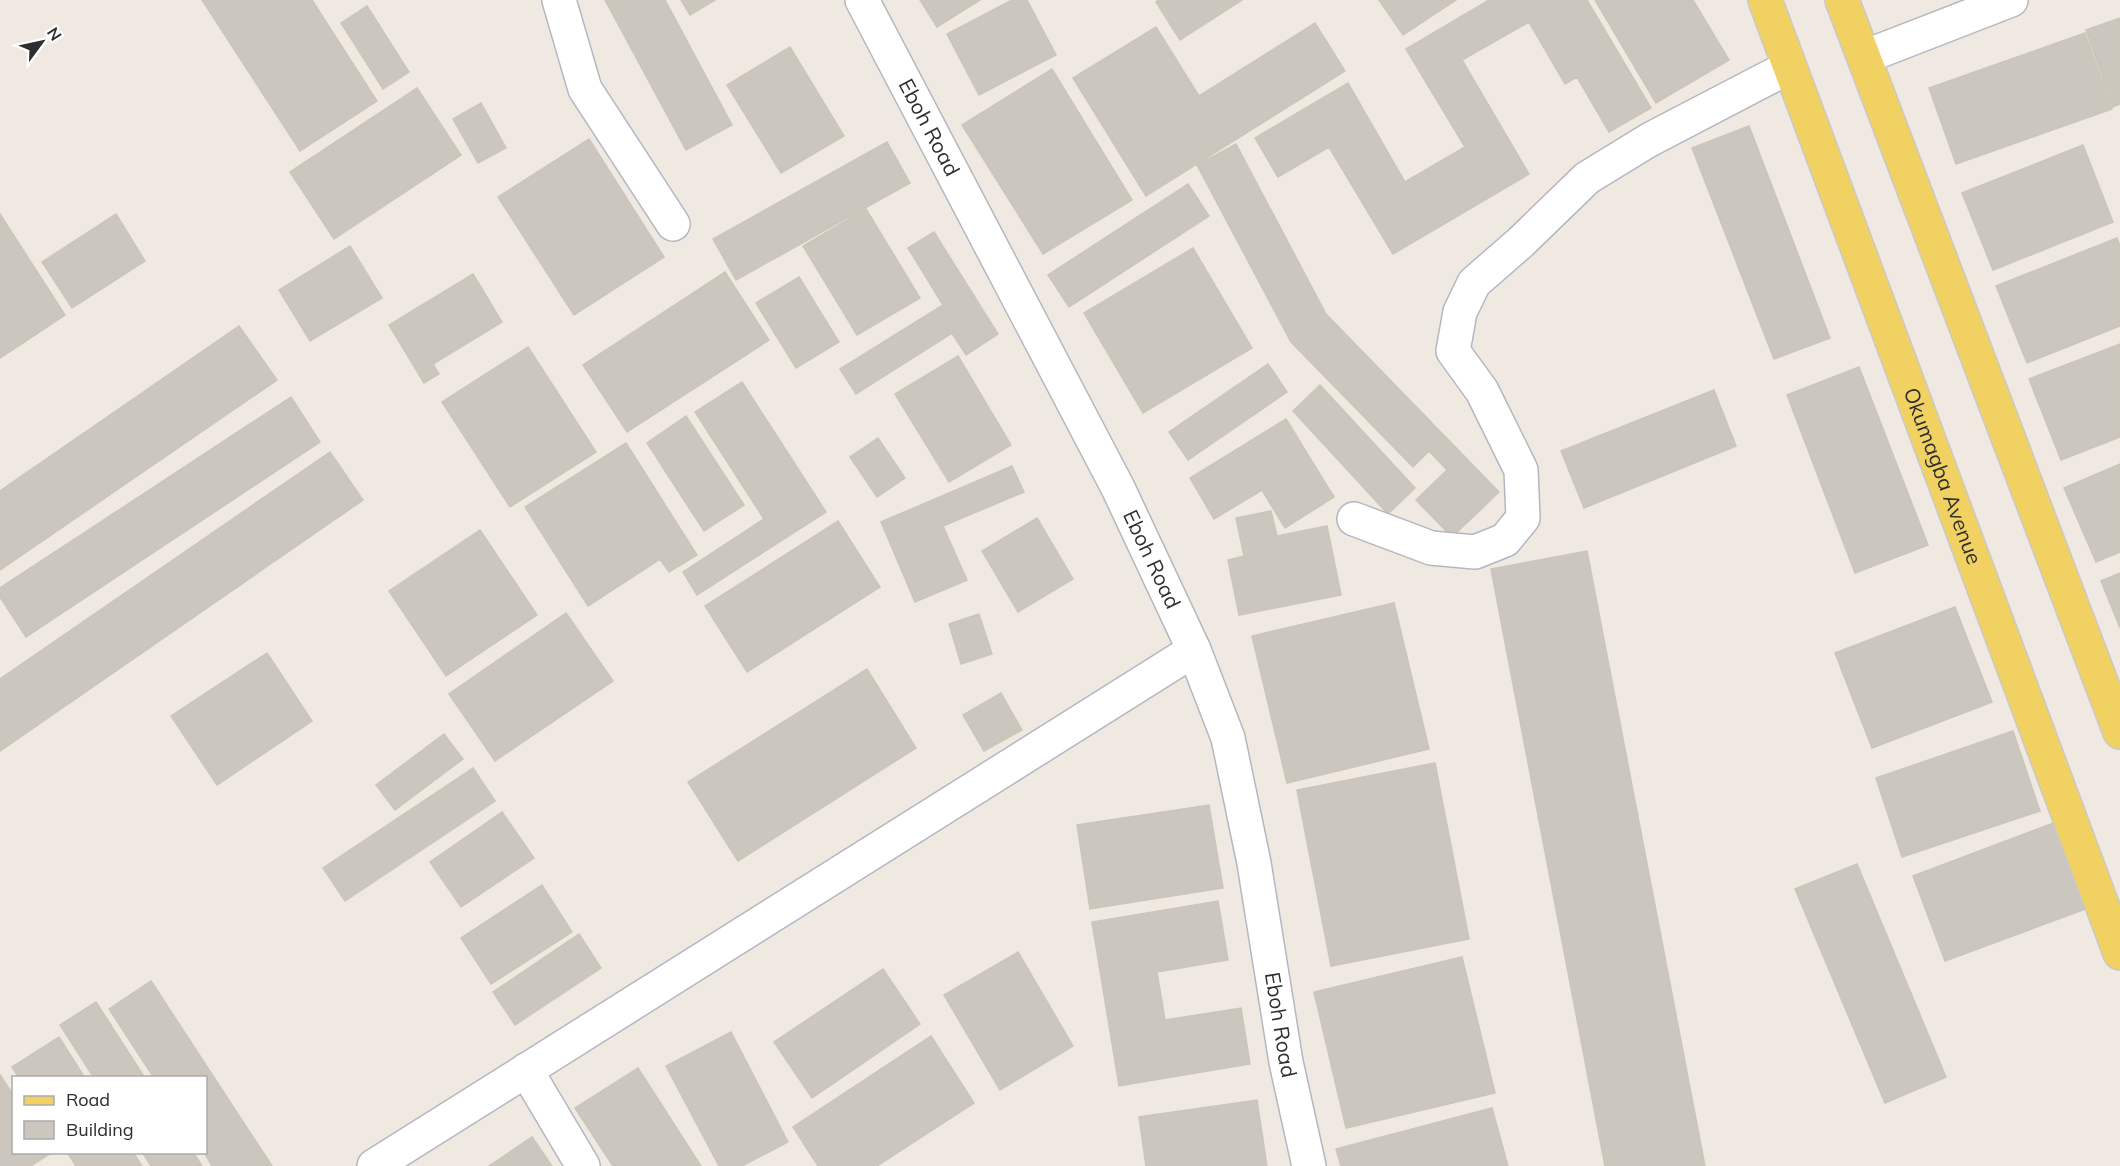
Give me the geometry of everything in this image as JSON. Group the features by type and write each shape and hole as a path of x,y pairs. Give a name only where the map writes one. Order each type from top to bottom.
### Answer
{"main road":[{"name":"Okumagba Avenue","path":"1765,0 2120,953"},
{"path":"1842,0 2120,732"}],"street":[{"path":"559,0 585,89 673,224"},
{"name":"Eboh Road","path":"862,0 1118,488 1194,650 1227,738 1254,863 1286,1062 1309,1166"},
{"path":"1864,57 2011,0"},
{"path":"1354,519 1431,548 1475,552 1506,540 1523,518 1521,470 1482,391 1454,351 1460,312 1474,283 1521,242 1587,178 1659,135 1789,68"},
{"path":"374,1166 1194,650"},
{"path":"526,1070 583,1166"}],"building":[{"path":"202,0 312,0 377,101 300,151"},
{"path":"605,0 665,0 732,125 686,150"},
{"path":"681,0 715,0 690,15"},
{"path":"920,0 980,0 937,27"},
{"path":"1012,0 1027,0 1056,55 979,95 947,34"},
{"path":"1158,0 1242,0 1180,40 1156,2"},
{"path":"1379,0 1456,0 1403,35"},
{"path":"1489,0 1587,0 1651,108 1609,132 1577,77 1565,84 1529,22 1462,60 1529,174 1393,254 1329,147 1278,177 1255,138 1348,83 1405,182 1465,147 1406,49"},
{"path":"1595,0 1693,0 1729,60 1656,103"},
{"path":"367,6 409,72 383,89 341,23"},
{"path":"2120,18 2120,104 2113,107 2086,30"},
{"path":"1315,23 1345,71 1146,196 1073,78 1156,27 1199,96"},
{"path":"2085,33 2112,109 1956,164 1929,88"},
{"path":"790,47 844,136 781,173 727,85"},
{"path":"1052,69 1132,200 1043,254 962,125"},
{"path":"417,88 461,155 334,239 290,172"},
{"path":"481,103 506,148 478,163 453,119"},
{"path":"1749,126 1830,338 1774,359 1692,148"},
{"path":"589,139 664,257 574,315 498,197"},
{"path":"887,142 910,183 736,280 713,239"},
{"path":"1236,144 1326,314 1499,492 1452,537 1416,500 1447,470 1429,451 1413,467 1291,342 1197,165"},
{"path":"2083,145 2113,222 1993,270 1962,193"},
{"path":"1188,184 1209,216 1069,307 1048,275"},
{"path":"866,209 920,298 857,335 803,246"},
{"path":"0,214 65,315 0,358"},
{"path":"116,214 145,261 72,308 42,262"},
{"path":"934,232 998,334 966,355 952,333 856,394 840,369 943,305 908,248"},
{"path":"2117,238 2120,246 2120,326 2027,363 1996,286"},
{"path":"350,246 382,298 310,341 279,290"},
{"path":"1193,248 1252,348 1143,413 1084,313"},
{"path":"725,272 769,340 627,432 583,365"},
{"path":"473,274 502,322 433,364 439,374 424,383 389,325"},
{"path":"799,277 839,342 796,368 756,303"},
{"path":"239,326 277,380 0,570 0,491"},
{"path":"2120,344 2120,437 2061,460 2029,379"},
{"path":"528,347 596,452 510,507 442,402"},
{"path":"958,356 1011,445 949,482 895,394"},
{"path":"1268,364 1287,392 1188,460 1169,432"},
{"path":"1859,367 1928,545 1855,573 1787,395"},
{"path":"742,382 826,512 697,595 683,572 764,519 695,412"},
{"path":"1320,385 1415,488 1388,514 1293,411"},
{"path":"1714,390 1736,446 1584,508 1561,451"},
{"path":"291,397 320,442 26,637 0,597 0,588"},
{"path":"686,416 744,505 704,531 647,443"},
{"path":"1286,419 1334,497 1285,528 1262,490 1214,519 1190,478"},
{"path":"878,438 905,478 877,497 850,457"},
{"path":"626,443 697,555 669,572 660,559 588,606 525,507"},
{"path":"330,452 363,500 0,751 0,679"},
{"path":"2120,464 2120,552 2096,562 2064,488"},
{"path":"1012,466 1024,492 943,526 967,580 915,602 881,522"},
{"path":"1271,511 1277,536 1327,526 1341,595 1239,615 1228,560 1244,556 1236,518"},
{"path":"1037,518 1073,579 1018,612 982,551"},
{"path":"838,521 880,587 747,672 705,606"},
{"path":"480,530 537,615 446,676 389,591"},
{"path":"1587,551 1705,1166 1605,1166 1491,569"},
{"path":"2120,573 2120,628 2101,581"},
{"path":"1394,603 1429,749 1287,783 1252,636"},
{"path":"1955,607 1992,702 1872,748 1835,653"},
{"path":"566,613 613,681 495,761 449,694"},
{"path":"979,614 992,654 961,664 949,624"},
{"path":"267,653 312,721 217,785 171,716"},
{"path":"867,669 916,748 738,861 688,782"},
{"path":"1001,693 1022,730 984,751 963,715"},
{"path":"2013,731 2040,811 1902,857 1876,778"},
{"path":"444,734 463,759 395,810 376,785"},
{"path":"1435,763 1469,939 1331,966 1297,790"},
{"path":"473,768 495,801 345,901 323,868"},
{"path":"1209,805 1223,888 1090,909 1077,825"},
{"path":"502,812 534,858 461,907 430,862"},
{"path":"2059,821 2091,907 1945,961 1913,876"},
{"path":"1857,864 1946,1077 1885,1103 1795,889"},
{"path":"542,885 572,932 491,984 461,938"},
{"path":"1218,901 1228,960 1157,972 1165,1020 1241,1008 1250,1064 1119,1086 1092,922"},
{"path":"579,934 601,968 515,1025 493,992"},
{"path":"1018,952 1073,1046 1000,1090 944,995"},
{"path":"1462,957 1495,1093 1346,1128 1314,992"},
{"path":"883,969 920,1024 812,1098 774,1042"},
{"path":"151,981 272,1166 212,1166 205,1154 207,1154 207,1076 153,1076 109,1009"},
{"path":"96,1002 144,1076 93,1076 60,1025"},
{"path":"731,1032 788,1142 742,1166 719,1166 666,1066"},
{"path":"931,1036 974,1103 877,1166 818,1166 793,1127"},
{"path":"59,1037 84,1076 18,1076 12,1067"},
{"path":"638,1068 701,1166 613,1166 575,1108"},
{"path":"0,1075 12,1093 12,1154 49,1154 31,1166 0,1166"},
{"path":"1257,1100 1267,1166 1146,1166 1139,1117"},
{"path":"1492,1108 1508,1166 1341,1166 1336,1149"},
{"path":"532,1137 552,1166 489,1166"},
{"path":"68,1154 134,1154 142,1166 76,1166"},
{"path":"143,1154 194,1154 202,1166 151,1166"}]}
